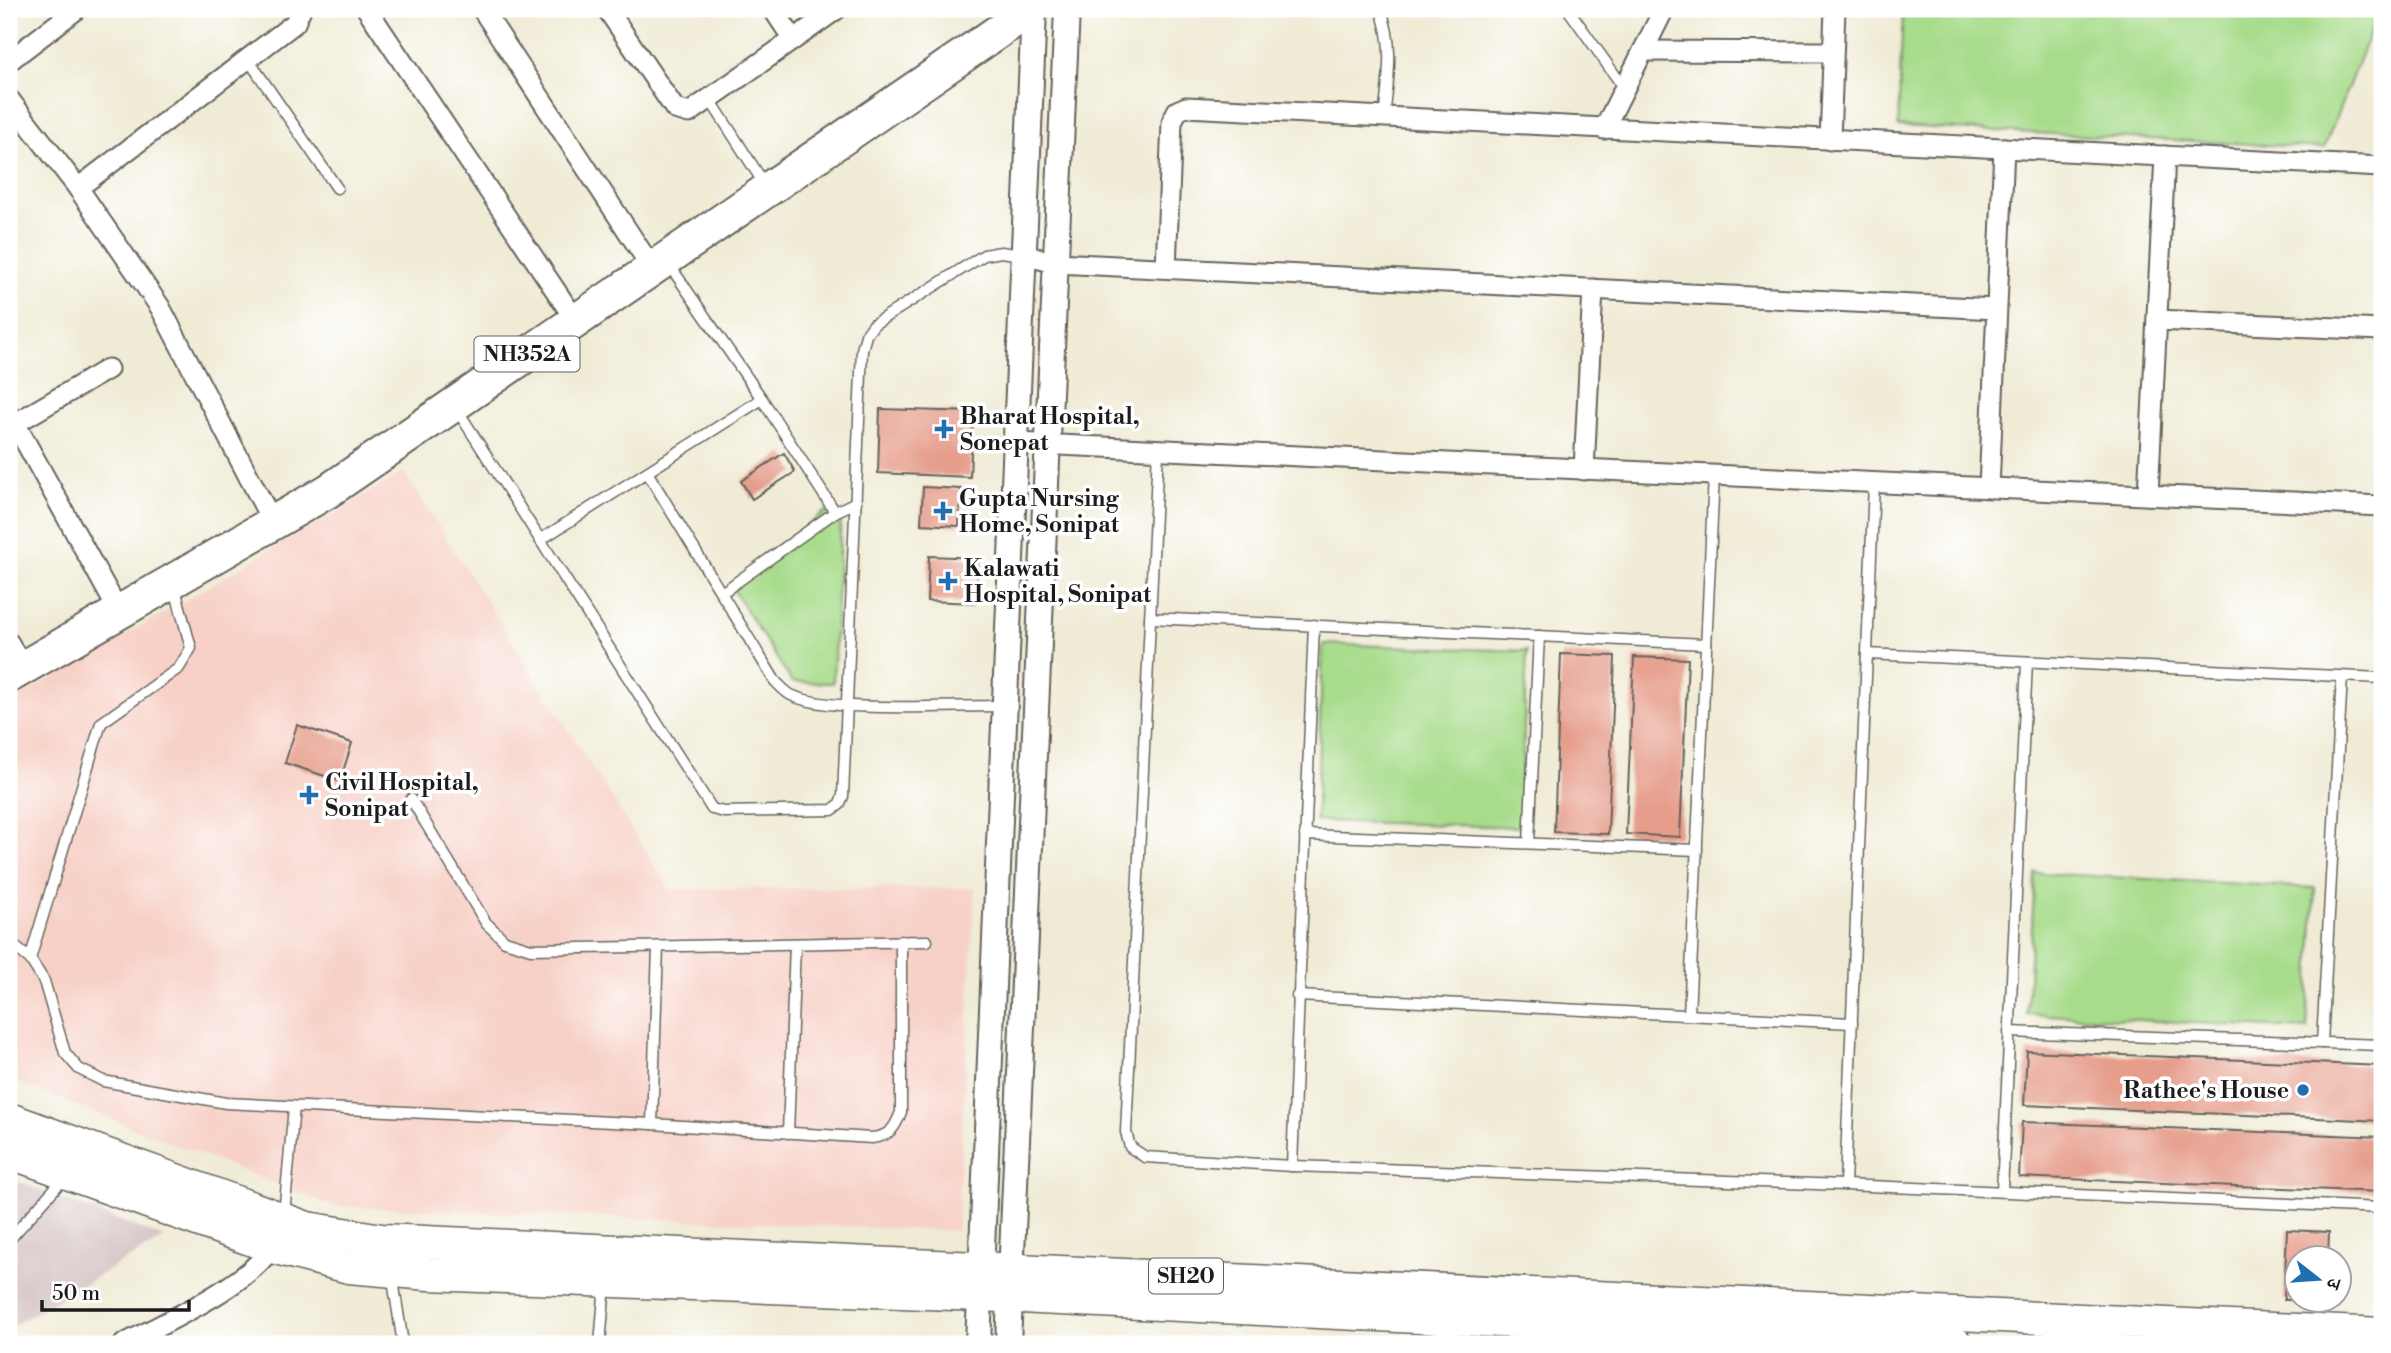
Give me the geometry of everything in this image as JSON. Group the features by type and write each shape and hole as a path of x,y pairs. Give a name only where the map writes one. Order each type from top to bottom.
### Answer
{"highway":[{"name":"NH352A","path":"13,662 119,612 328,491 1032,9"}],"main road":[{"name":"SH20","path":"9,1119 278,1233 349,1267 605,1280 996,1282"},
{"name":"SH20","path":"9,1152 68,1174 278,1233 307,1228 382,1240 1956,1344"},
{"name":"SH20","path":"1587,1321 2382,1334"}],"street":[{"path":"9,61 77,9"},
{"path":"78,188 295,23 300,9"},
{"path":"367,9 576,321"},
{"path":"482,9 659,264"},
{"path":"607,9 675,110 689,113 837,9"},
{"path":"773,9 793,39"},
{"path":"1008,1344 996,1282 1005,706 1032,9"},
{"path":"978,1344 996,1282 1048,445 1067,9"},
{"path":"1604,129 1664,9"},
{"path":"1830,140 1835,9"},
{"path":"1643,51 1832,52"},
{"path":"9,99 78,188 160,307 273,523"},
{"path":"1166,268 1172,121 1177,111 1186,107 2382,167"},
{"path":"1989,488 2004,148"},
{"path":"2148,495 2165,156"},
{"path":"1024,256 1056,262 1166,268 1996,309"},
{"path":"1584,470 1593,289"},
{"path":"2157,320 2382,330"},
{"path":"108,369 12,425 119,612"},
{"path":"1016,443 2382,506"},
{"path":"124,1344 216,1295 278,1233"}],"lane":[{"path":"1380,9 1385,19 1390,63 1384,118"},
{"path":"1568,9 1624,88"},
{"path":"248,59 337,188"},
{"path":"709,97 768,189"},
{"path":"454,404 712,809 724,812 832,810 839,805 843,796 862,349 874,324 984,255 1001,252 1024,256"},
{"path":"659,264 762,399 835,512"},
{"path":"540,540 762,399"},
{"path":"1158,450 1126,1132 1130,1147 1145,1157 1292,1166 2002,1191 2382,1209"},
{"path":"647,472 723,592 775,681 789,694 806,700 846,705 1005,706"},
{"path":"1689,1015 1714,475"},
{"path":"1845,1185 1874,483"},
{"path":"723,592 835,512 856,502"},
{"path":"30,959 101,723 179,668 191,648 172,581"},
{"path":"1150,618 1706,644"},
{"path":"1292,1166 1314,625"},
{"path":"1529,844 1539,636"},
{"path":"1867,654 2382,678"},
{"path":"2002,1191 2027,662"},
{"path":"2322,1043 2342,676"},
{"path":"411,799 486,923 505,941 531,949 927,941"},
{"path":"1304,835 1697,850"},
{"path":"9,942 30,959 44,981 65,1053 79,1069 103,1081 226,1103 872,1138 885,1137 895,1127 901,1112 901,941"},
{"path":"788,1133 795,944"},
{"path":"652,1124 658,947"},
{"path":"1297,996 1852,1023"},
{"path":"2009,1032 2382,1045"},
{"path":"278,1233 294,1107"},
{"path":"9,1240 68,1174"},
{"path":"391,1270 403,1344"},
{"path":"600,1344 605,1280"},
{"path":"1068,1344 1083,1344"}],"shaded area":[{"name":"Civil Hospital, Sonipat","path":"404,472 670,889 975,888 957,1231 332,1206 9,1079 9,703"},
{"path":"9,1178 164,1238 9,1328"}],"green space":[{"path":"1903,9 2379,9 2324,148 1898,126"},
{"path":"826,511 841,517 833,683 792,682 732,588"},
{"path":"1323,644 1527,651 1520,827 1316,821"},
{"path":"2035,873 2315,888 2307,1029 2027,1014"}],"building":[{"path":"880,409 973,412 970,477 878,473"},
{"path":"784,453 795,472 752,499 741,481"},
{"path":"923,487 961,489 959,526 921,524"},
{"path":"929,556 978,558 976,603 927,601"},
{"path":"1561,654 1615,656 1608,834 1554,832"},
{"path":"1634,657 1688,659 1680,837 1626,834"},
{"path":"297,725 352,743 340,781 285,763"},
{"path":"2027,1051 2382,1066 2382,1121 2024,1105"},
{"path":"2022,1122 2382,1137 2382,1192 2019,1177"},
{"path":"2287,1230 2329,1232 2329,1244 2286,1244"}],"place":[{"name":"Bharat Hospital, Sonepat","path":"944,429"},
{"name":"Gupta Nursing Home, Sonipat","path":"943,511"},
{"name":"Kalawati Hospital, Sonipat","path":"948,581"},
{"name":"Civil Hospital, Sonipat","path":"309,795"},
{"name":"Rathee's House","path":"2303,1090"}]}
